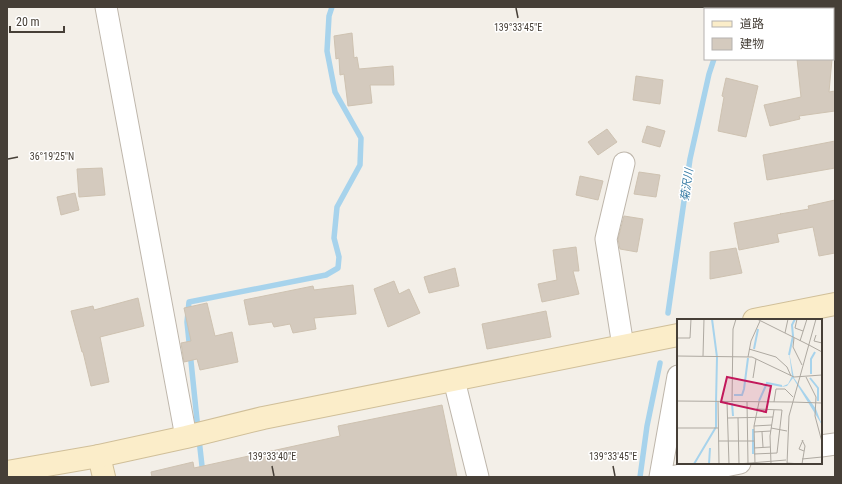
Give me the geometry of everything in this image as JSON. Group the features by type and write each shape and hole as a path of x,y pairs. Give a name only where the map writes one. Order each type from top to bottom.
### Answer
{"street":[{"path":"106,7 186,437"},
{"path":"623,346 606,239 624,163"},
{"path":"764,319 792,316 835,304"},
{"path":"7,472 102,467 186,437 263,418 677,335"},
{"path":"454,380 478,477"},
{"path":"660,477 677,382"},
{"path":"822,446 835,444"},
{"path":"671,477 735,464"}],"building":[{"path":"352,33 354,58 357,57 359,69 393,66 394,85 370,85 372,103 348,106 344,74 340,75 339,58 336,59 334,36"},
{"path":"797,60 832,60 829,92 835,91 835,111 799,116 800,119 770,126 764,105 801,97"},
{"path":"636,76 663,80 660,104 633,100"},
{"path":"726,78 758,86 746,137 718,131 724,97 722,96"},
{"path":"647,126 665,131 660,147 642,142"},
{"path":"607,129 617,142 598,155 588,142"},
{"path":"835,141 835,168 767,180 763,155"},
{"path":"102,168 105,195 79,197 77,169"},
{"path":"639,172 660,175 656,197 634,194"},
{"path":"580,176 603,181 598,200 576,195"},
{"path":"75,193 79,210 61,215 57,197"},
{"path":"835,200 835,253 819,256 813,227 777,234 779,242 739,250 734,223 809,209 808,206"},
{"path":"624,216 643,219 637,252 620,249 618,239"},
{"path":"576,247 579,271 573,271 579,294 542,302 538,284 557,280 553,250"},
{"path":"736,248 742,273 710,279 710,252"},
{"path":"455,268 459,286 429,293 424,277"},
{"path":"394,281 399,294 409,289 420,313 388,327 374,289"},
{"path":"353,285 356,314 314,318 316,329 293,333 290,324 274,327 272,322 249,325 244,300 313,286 314,290"},
{"path":"138,298 144,326 100,337 109,382 91,386 71,311 93,306 94,310"},
{"path":"207,303 215,336 232,332 238,362 200,370 197,359 184,362 181,343 191,341 184,308"},
{"path":"546,311 551,337 487,349 482,324"},
{"path":"442,405 457,477 152,477 151,472 193,462 194,468 340,436 338,426"}],"waterway":[{"path":"198,430 187,322 189,302 326,275 338,268 339,257 334,238 337,207 360,165 361,138 335,92 327,51 329,16 332,7"},
{"name":"菊沢川","path":"668,313 690,159 709,74 714,60"},
{"name":"菊沢川","path":"640,477 647,426 660,363"},
{"path":"199,439 204,477"}]}
